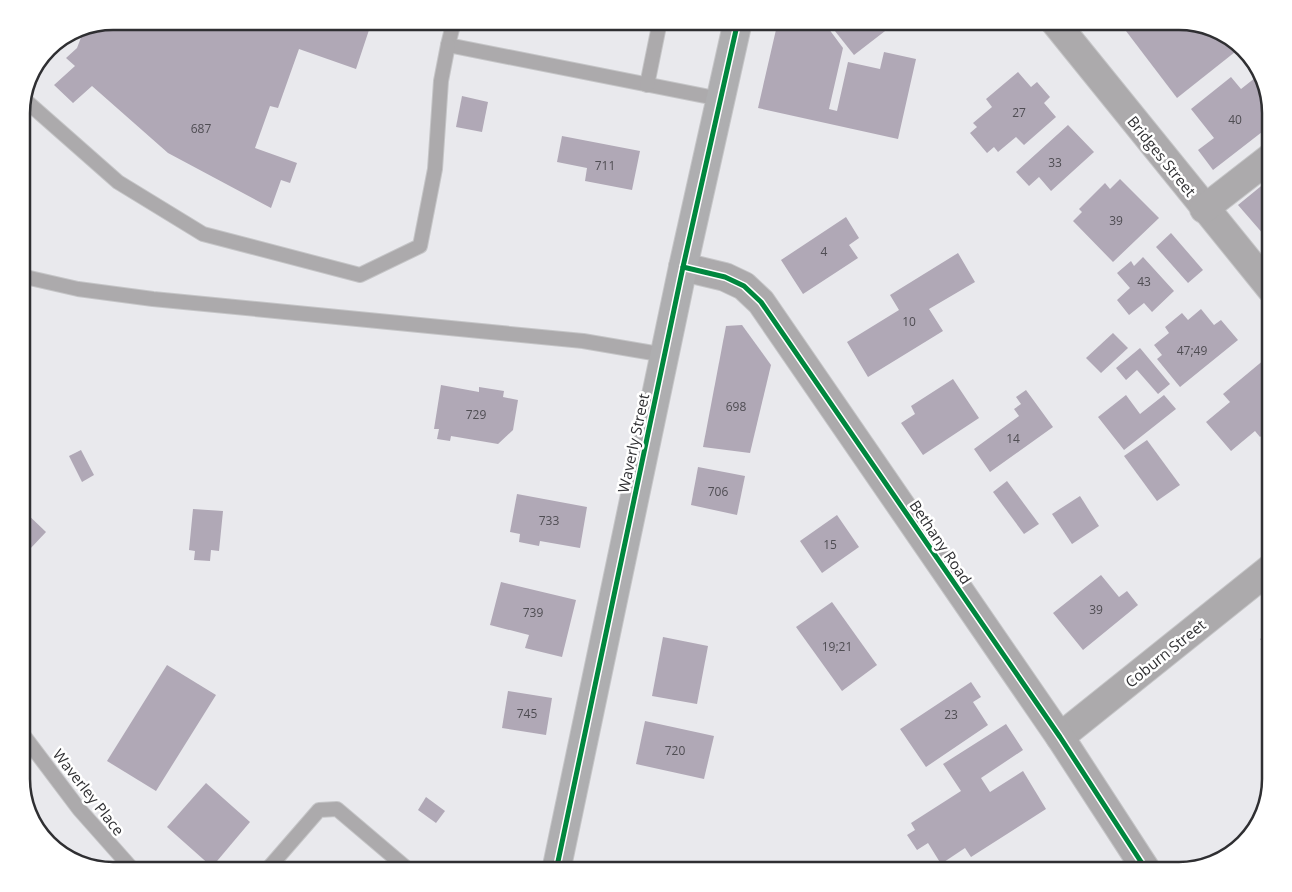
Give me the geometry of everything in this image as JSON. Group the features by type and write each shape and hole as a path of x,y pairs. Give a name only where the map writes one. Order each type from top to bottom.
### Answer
{"main road":[{"name":"Waverly Street","path":"558,862 683,267 736,30"}],"street":[{"name":"Bridges Street","path":"1061,30 1204,209 1262,278"},
{"path":"1204,209 1262,164"},
{"name":"Bethany Road","path":"683,267 725,277 744,286 761,302 1060,737 1143,862"},
{"name":"Coburn Street","path":"1060,737 1262,575"}],"lane":[{"path":"31,105 118,182 203,234 360,275 420,246 435,169 441,81 452,30"},
{"path":"647,85 658,30"},
{"path":"448,46 720,99"},
{"path":"30,278 78,289 153,299 583,341 665,355"},
{"name":"Waverley Place","path":"30,744 79,809 126,862"},
{"path":"274,862 319,810 337,809 399,862"}],"building":[{"path":"113,30 369,30 356,69 299,49 278,108 270,106 255,148 297,163 290,183 281,180 271,208 168,153 92,86 73,103 54,85 75,66 66,58 77,48 81,36 86,34"},
{"path":"776,30 830,30 843,48 829,109 837,111 848,62 880,69 884,52 916,59 898,139 758,108"},
{"path":"834,30 886,30 854,55"},
{"path":"1179,30 1206,34 1225,44 1235,52 1177,98 1126,31"},
{"path":"1018,72 1031,87 1037,82 1050,97 1044,103 1056,117 1024,145 1016,137 998,152 994,147 987,153 970,133 977,127 973,123 992,107 986,99"},
{"path":"1231,77 1241,89 1255,78 1261,102 1262,132 1213,170 1198,150 1214,138 1191,109"},
{"path":"462,96 488,102 482,132 456,127"},
{"path":"1068,125 1094,152 1051,191 1039,177 1029,186 1016,172"},
{"path":"562,136 640,151 632,190 585,181 587,168 557,162"},
{"path":"1120,179 1159,218 1113,262 1073,221 1082,212 1079,209 1105,183 1110,189"},
{"path":"1262,185 1262,233 1238,205"},
{"path":"846,217 859,238 849,245 858,258 803,294 781,260"},
{"path":"1171,233 1203,270 1188,283 1156,247"},
{"path":"958,253 975,282 929,309 943,331 868,377 847,342 899,310 890,295"},
{"path":"1143,257 1174,291 1152,312 1144,303 1129,315 1117,300 1130,288 1117,273 1131,261 1134,266"},
{"path":"1201,309 1214,325 1221,320 1238,340 1180,387 1157,359 1162,355 1154,345 1169,333 1165,327 1182,313 1188,320"},
{"path":"742,325 771,365 750,453 703,447 726,326"},
{"path":"1113,333 1128,348 1101,373 1086,358"},
{"path":"1140,348 1170,384 1158,394 1137,370 1126,380 1116,368"},
{"path":"1262,362 1262,435 1260,437 1255,431 1231,451 1206,422 1230,402 1223,394"},
{"path":"953,379 979,418 923,455 901,423 915,414 911,406"},
{"path":"441,385 479,392 479,387 504,391 503,397 518,400 513,430 498,444 451,436 450,441 437,439 439,429 434,429"},
{"path":"1026,390 1053,427 990,472 974,449 1019,416 1014,409 1021,404 1016,397"},
{"path":"1126,395 1140,414 1164,395 1176,409 1124,450 1098,417"},
{"path":"1147,440 1180,485 1157,501 1124,456"},
{"path":"81,450 94,475 82,482 69,456"},
{"path":"698,467 745,476 737,515 691,505"},
{"path":"1007,481 1039,524 1024,534 993,492"},
{"path":"517,494 587,507 580,548 540,541 539,546 519,542 520,534 510,532"},
{"path":"1080,496 1099,526 1072,544 1052,514"},
{"path":"193,509 223,511 219,551 211,550 210,561 194,560 195,551 189,550"},
{"path":"837,515 859,547 822,573 800,541"},
{"path":"30,517 46,532 30,549"},
{"path":"1101,575 1119,597 1127,591 1138,605 1083,650 1053,613"},
{"path":"501,582 576,600 562,657 525,648 529,635 490,625"},
{"path":"832,602 877,665 842,691 796,627"},
{"path":"663,637 708,646 697,704 652,696"},
{"path":"167,665 216,695 156,791 107,761"},
{"path":"971,682 981,697 973,702 988,725 926,767 900,729"},
{"path":"508,691 552,698 546,735 502,728"},
{"path":"645,721 714,736 704,779 636,764"},
{"path":"1006,724 1023,750 981,778 990,792 1023,771 1046,809 971,857 965,848 944,862 940,862 928,843 917,850 907,835 915,830 911,823 961,791 943,764"},
{"path":"206,783 250,822 216,862 206,862 167,827"},
{"path":"426,797 445,811 436,823 418,810"}],"cycle path":[{"path":"558,862 683,267 736,30"},
{"path":"683,267 725,277 744,286 761,302 1060,737 1141,862"}]}
